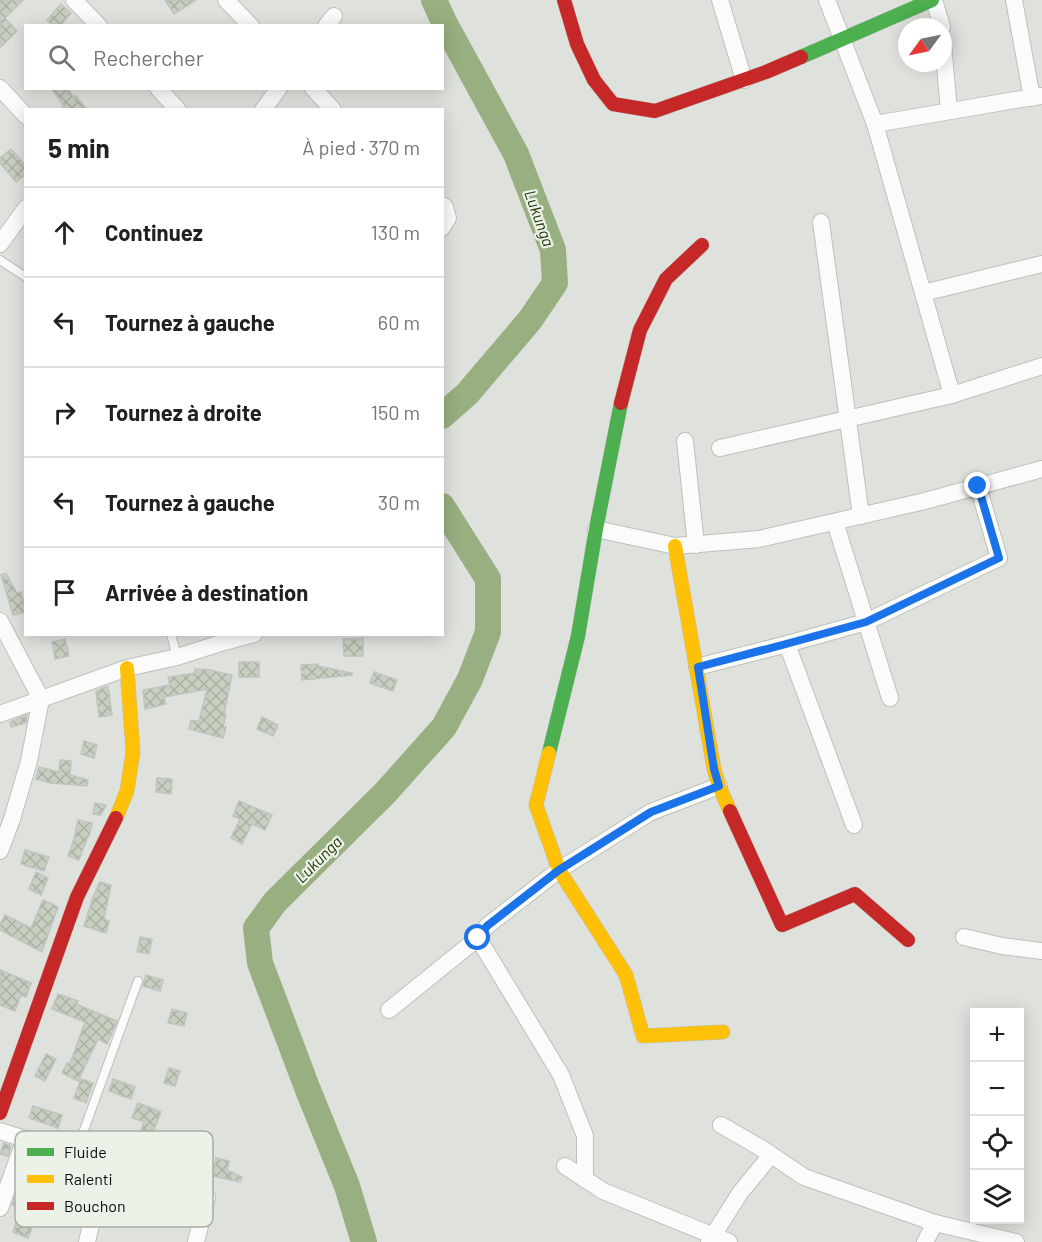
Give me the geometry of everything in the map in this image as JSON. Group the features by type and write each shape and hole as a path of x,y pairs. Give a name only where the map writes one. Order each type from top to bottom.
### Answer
{"street":[{"path":"74,0 97,24"},
{"path":"226,0 249,24"},
{"path":"564,0 577,44 594,80 613,104 655,111 766,72 933,0 939,18"},
{"path":"720,0 744,80"},
{"path":"827,0 875,123 952,395"},
{"path":"875,123 1037,97 1014,0"},
{"path":"946,72 949,111"},
{"path":"0,88 24,114"},
{"path":"160,90 176,108"},
{"path":"264,108 278,90"},
{"path":"315,90 331,108"},
{"path":"444,206 448,218 444,225"},
{"path":"0,243 24,211"},
{"path":"821,222 861,516"},
{"path":"702,245 666,279 640,330 623,394 596,529 578,636 536,805 559,870 626,975 643,1036 723,1032"},
{"path":"922,293 1042,264"},
{"path":"720,448 952,395 1042,366"},
{"path":"685,441 696,544"},
{"path":"596,529 675,546 759,539 925,501 1042,469"},
{"path":"698,667 866,622 999,558 978,486"},
{"path":"835,522 890,698"},
{"path":"675,546 698,667 714,769 719,786 782,925 855,894 908,940"},
{"path":"0,621 41,699 29,761 0,851"},
{"path":"0,714 127,668 177,657 246,636"},
{"path":"786,644 854,825"},
{"path":"0,1113 77,897 127,791 133,752 127,668"},
{"path":"389,1010 478,938 487,926 559,870 651,812 719,786"},
{"path":"964,937 1002,946 1042,951"},
{"path":"478,938 561,1075 585,1136 585,1179"},
{"path":"722,1125 804,1177 935,1223 1016,1242"},
{"path":"0,1131 15,1136"},
{"path":"711,1239 740,1193 771,1155"},
{"path":"565,1166 603,1191 711,1239 729,1242"},
{"path":"0,1208 15,1167"},
{"path":"925,1242 935,1223"},
{"path":"87,1242 90,1227"},
{"path":"196,1242 200,1227"}],"lane":[{"path":"0,260 24,276"},
{"path":"172,636 177,657"},
{"path":"84,1131 138,981"}],"building":[{"path":"0,0 23,0 5,18 17,31 0,48"},
{"path":"165,0 196,0 174,14"},
{"path":"61,4 71,13 62,24 51,24 47,20"},
{"path":"52,90 68,90 85,108 62,108 64,106"},
{"path":"11,149 24,164 24,176 16,182 0,163 0,158"},
{"path":"6,573 17,593 21,592 24,612 13,615 1,575"},
{"path":"363,638 363,656 344,656 343,639"},
{"path":"65,639 69,656 55,659 52,642"},
{"path":"239,662 259,662 259,677 239,677"},
{"path":"318,664 318,666 352,673 352,675 302,680 301,665"},
{"path":"195,669 232,675 224,714 226,715 223,727 226,727 223,738 189,729 191,720 208,723 199,721 207,689 164,697 166,704 145,709 143,690 170,685 168,677 195,673"},
{"path":"374,672 397,680 393,691 370,683"},
{"path":"108,686 112,715 99,717 96,691"},
{"path":"27,715 26,723 11,727 10,722"},
{"path":"262,717 278,725 273,736 257,729"},
{"path":"84,741 97,745 94,758 81,754"},
{"path":"60,760 71,761 70,775 88,780 87,786 51,783 36,779 39,767 59,772"},
{"path":"157,778 172,779 171,794 156,792"},
{"path":"239,801 272,815 265,830 252,824 242,844 231,838 240,819 233,816"},
{"path":"95,803 106,805 101,815 93,814"},
{"path":"78,820 92,823 89,837 79,860 68,856"},
{"path":"25,850 49,857 44,871 21,864"},
{"path":"36,872 48,878 41,895 29,889"},
{"path":"100,882 111,885 104,919 109,921 106,933 84,926"},
{"path":"43,900 58,907 42,952 0,930 5,915 31,928"},
{"path":"140,937 152,939 149,954 137,952"},
{"path":"0,970 31,983 26,997 21,995 15,1011 0,1005"},
{"path":"146,975 163,980 160,991 143,986"},
{"path":"58,994 78,1001 76,1004 117,1021 107,1044 98,1039 78,1081 62,1073 67,1063 70,1064 85,1022 52,1009"},
{"path":"172,1009 187,1013 184,1026 168,1023"},
{"path":"46,1054 56,1059 45,1081 35,1076"},
{"path":"169,1068 180,1071 175,1086 164,1083"},
{"path":"81,1079 93,1083 86,1103 74,1098"},
{"path":"113,1079 135,1087 131,1099 109,1091"},
{"path":"138,1103 161,1112 154,1131 141,1131 144,1122 132,1118"},
{"path":"33,1106 62,1115 58,1128 29,1118"},
{"path":"4,1143 11,1146 8,1156 0,1154"},
{"path":"216,1158 229,1161 227,1170 242,1177 240,1182 213,1176 213,1164 215,1165"},
{"path":"15,1226 32,1227 28,1238 13,1232"}],"waterway":[{"name":"Lukunga","path":"434,0 516,154 553,250 555,283 530,320 467,394 444,414"},
{"name":"Lukunga","path":"364,1242 347,1186 260,963 256,928 275,902 385,793 444,727 470,679 488,632 488,579 444,509"}],"traffic: fast":[{"path":"801,57 932,0"},
{"path":"549,753 578,636 621,403"}],"traffic: slow":[{"path":"675,546 714,769 730,811"},
{"path":"116,818 127,791 133,752 127,668"},
{"path":"549,753 536,805 559,870 626,975 643,1036 723,1032"}],"traffic: jam":[{"path":"564,0 577,44 594,80 613,104 655,111 766,72 801,57"},
{"path":"621,403 640,330 666,279 702,245"},
{"path":"730,811 782,925 855,894 908,940"},
{"path":"0,1113 77,897 116,818"}],"route":[{"path":"478,938 487,926 559,870 651,812 719,786 714,769 698,667 866,622 999,558 978,486"}]}
